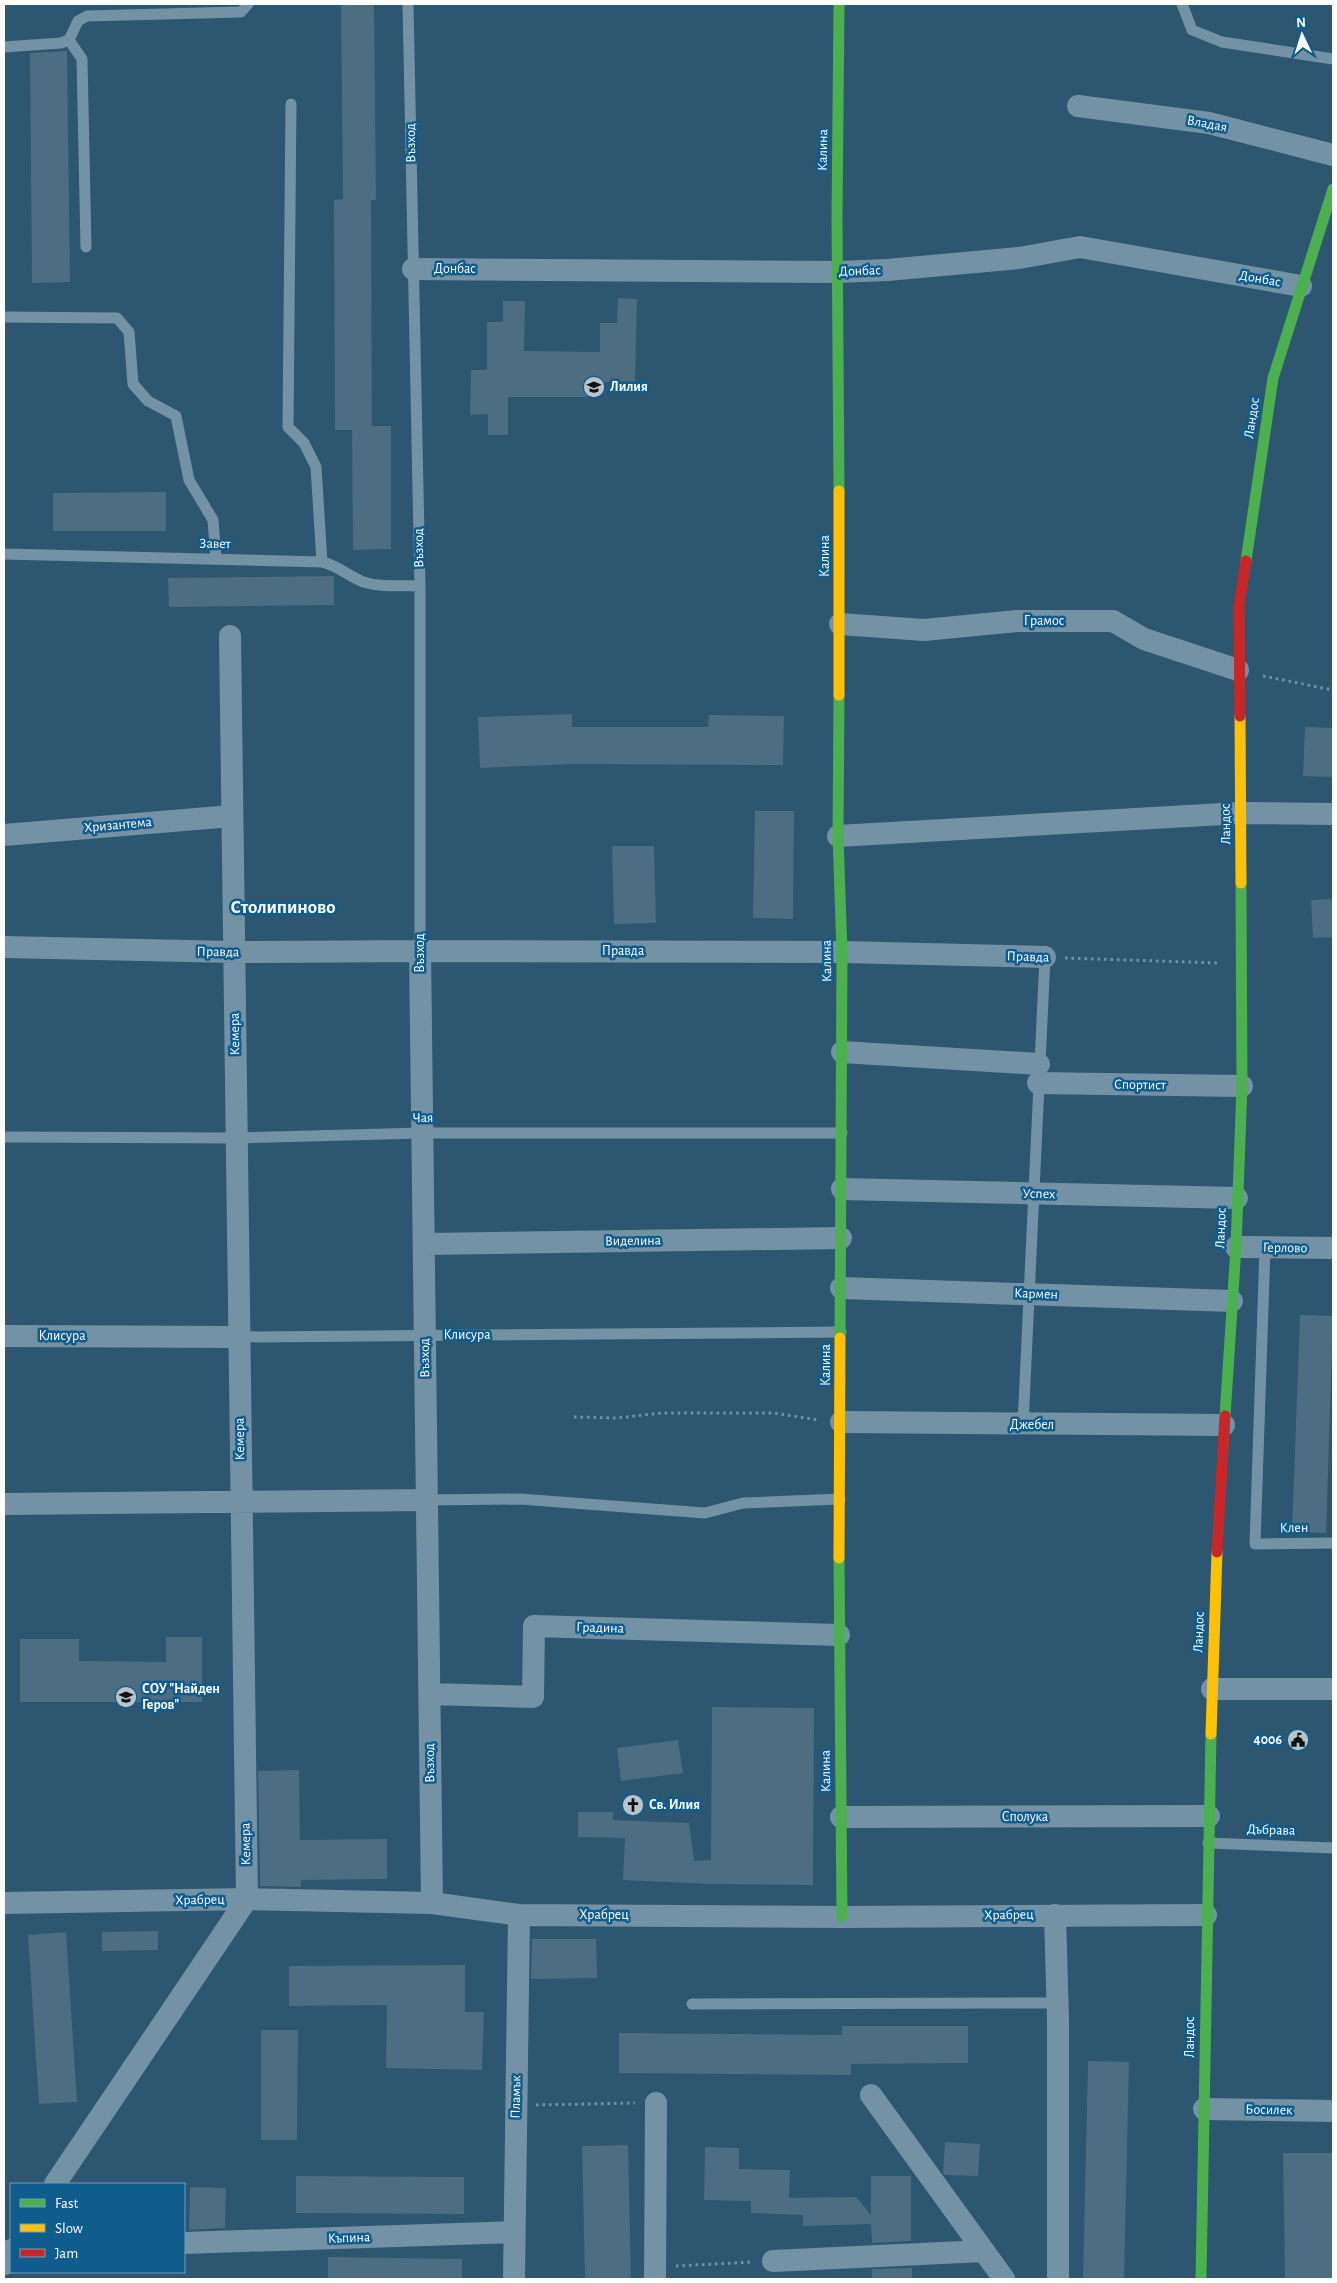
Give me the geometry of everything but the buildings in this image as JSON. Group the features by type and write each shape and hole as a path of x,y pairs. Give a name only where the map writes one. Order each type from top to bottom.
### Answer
{"street":[{"name":"Калина","path":"838,4 840,624 838,836 842,952 840,1499 842,1917"},
{"name":"Владая","path":"1078,106 1209,123 1333,155"},
{"name":"Ландос","path":"1201,2279 1206,1915 1212,1689 1224,1425 1236,1247 1242,1086 1239,606 1273,378 1333,189"},
{"name":"Донбас","path":"414,269 838,272 887,270 1018,258 1080,247 1301,286"},
{"name":"Грамос","path":"840,624 924,630 1017,621 1113,621 1144,639 1238,670"},
{"name":"Кемера","path":"230,636 247,1900"},
{"path":"838,836 1241,813 1333,814"},
{"name":"Хризантема","path":"4,835 232,816"},
{"name":"Правда","path":"4,947 234,952 842,952 1045,957"},
{"name":"Възход","path":"420,951 432,1903"},
{"name":"Спортист","path":"842,1052 1038,1074 1242,1086"},
{"name":"Успех","path":"842,1190 1237,1198"},
{"name":"Виделина","path":"424,1244 841,1238"},
{"name":"Герлово","path":"1236,1247 1333,1248"},
{"name":"Кармен","path":"841,1288 1232,1301"},
{"name":"Клисура","path":"4,1336 239,1337"},
{"name":"Джебел","path":"841,1422 1023,1425 1224,1425"},
{"path":"4,1504 241,1500 427,1500"},
{"name":"Градина","path":"430,1694 533,1697 534,1626 840,1635"},
{"path":"1212,1689 1333,1689"},
{"name":"Сполука","path":"841,1817 1209,1816"},
{"path":"56,2183 247,1900"},
{"name":"Храбрец","path":"4,1903 247,1900 432,1903 518,1915 842,1917 1206,1915"},
{"name":"Пламък","path":"514,2279 518,1915"},
{"path":"1055,1915 1058,2279"},
{"path":"871,2095 1004,2279"},
{"path":"655,2273 656,2103"},
{"name":"Босилек","path":"1204,2109 1333,2111"},
{"name":"Къпина","path":"185,2244 514,2232"},
{"path":"4,2264 10,2252"},
{"path":"773,2261 984,2252"}],"lane":[{"path":"4,47 61,43 69,40 78,21 86,16 241,12 248,4"},
{"name":"Възход","path":"408,4 420,586 420,951"},
{"path":"1182,4 1192,30 1222,42 1333,59"},
{"path":"69,40 82,59 86,247"},
{"path":"291,104 288,428 304,443 316,467 322,562"},
{"path":"4,317 117,318 129,332 133,384 148,401 176,416 189,480 213,520 216,559"},
{"name":"Завет","path":"4,554 322,562 333,564 361,581 373,584 420,586"},
{"path":"1023,1425 1045,957"},
{"name":"Чая","path":"4,1137 236,1138 422,1133 842,1133"},
{"name":"Клен","path":"1265,1248 1255,1544 1333,1542"},
{"name":"Клисура","path":"239,1337 841,1332"},
{"path":"427,1500 520,1499 704,1513 743,1503 840,1499"},
{"name":"Дъбрава","path":"1208,1843 1333,1848"},
{"path":"692,2004 1057,2004"}],"path":[{"path":"1238,670 1333,690"},
{"name":"Правда","path":"1045,957 1242,963"},
{"path":"574,1417 618,1418 661,1413 773,1413 841,1422"},
{"path":"516,2105 656,2103"},
{"path":"655,2273 773,2261"}],"traffic: fast":[{"path":"839,4 837,217 839,491"},
{"path":"1246,561 1273,378 1333,189"},
{"path":"839,695 838,836 842,952 840,1338"},
{"path":"1225,1416 1236,1247 1242,1086 1241,883"},
{"path":"839,1558 842,1917"},
{"path":"1201,2279 1211,1734"}],"traffic: slow":[{"path":"839,491 839,695"},
{"path":"1240,716 1241,883"},
{"path":"839,1558 840,1338"},
{"path":"1211,1734 1217,1552"}],"traffic: jam":[{"path":"1240,716 1239,606 1246,561"},
{"path":"1217,1552 1225,1416"}],"place":[{"name":"Лилия","path":"594,387"},
{"name":"СОУ \"Найден Геров\"","path":"126,1697"},
{"name":"4006","path":"1298,1740"},
{"name":"Св. Илия","path":"633,1805"}],"district":[{"name":"Столипиново","path":"283,907"}]}
